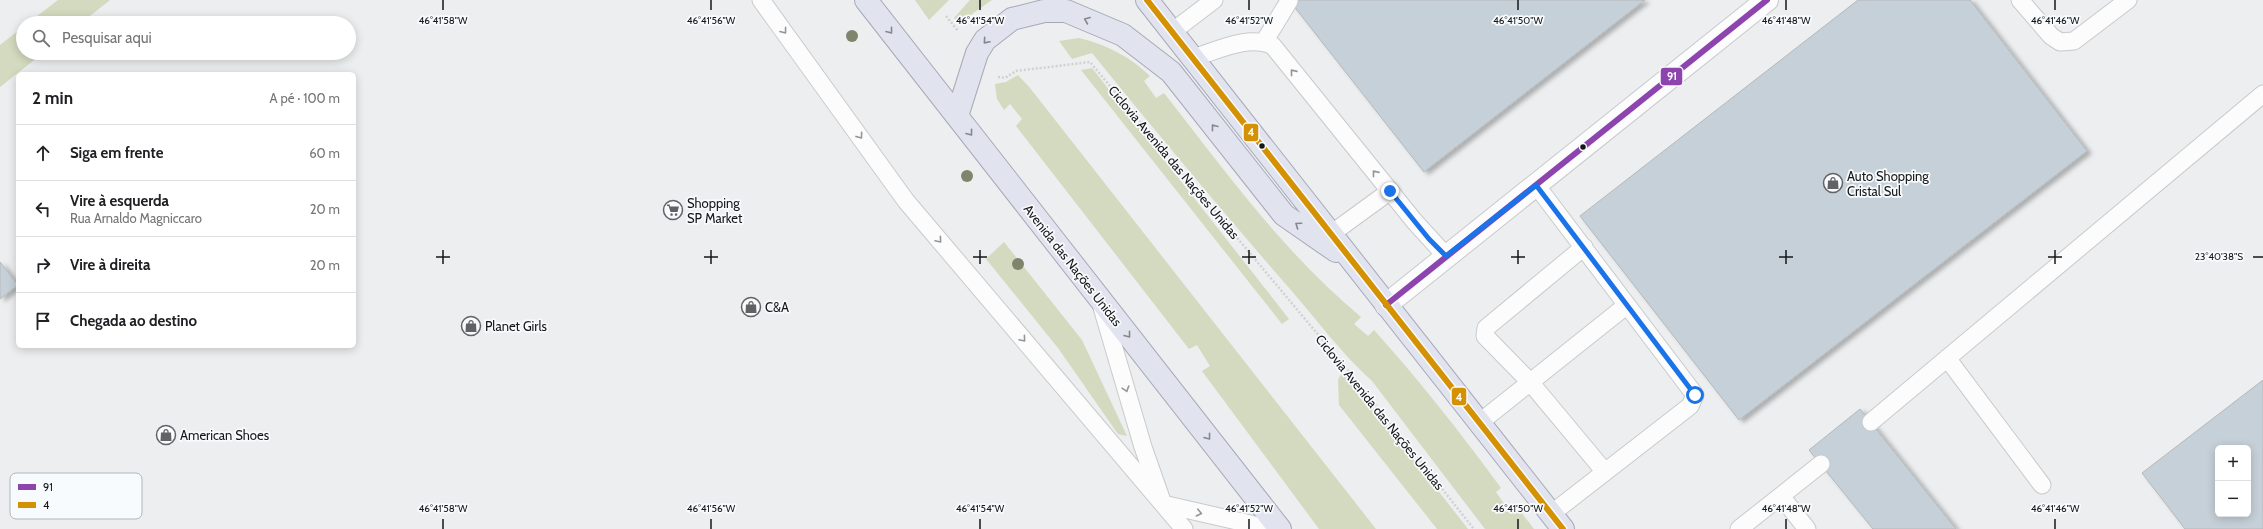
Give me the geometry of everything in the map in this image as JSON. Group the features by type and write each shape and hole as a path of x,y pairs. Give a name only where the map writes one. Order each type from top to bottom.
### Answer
{"highway":[{"name":"Avenida das Nações Unidas","path":"866,0 1280,529"},
{"path":"1147,0 1557,521"},
{"path":"957,116 977,53 985,40 1012,19 1044,11 1066,11 1123,34 1171,72 1284,215 1353,263"}],"street":[{"path":"1386,304 1767,0"}],"lane":[{"path":"761,0 906,200 1184,529"},
{"path":"1172,32 1214,0"},
{"path":"2020,0 2051,36 2060,42 2074,41 2128,0"},
{"path":"1264,42 1289,1"},
{"path":"1192,58 1248,41 1264,42 1273,46 1429,239 1446,256"},
{"path":"1871,422 2263,94"},
{"path":"1536,185 1695,395 1690,406 1605,472 1557,521"},
{"path":"1330,234 1390,191"},
{"path":"1584,247 1486,328 1485,336 1530,382 1605,472"},
{"path":"1099,298 1143,447 1163,504"},
{"path":"1479,423 1627,304"},
{"path":"1947,358 2042,485"},
{"path":"1739,529 1821,464"},
{"path":"1781,496 1807,529"},
{"path":"1163,504 1272,529"}],"path":[{"name":"Ciclovia Avenida das Nações Unidas","path":"946,16 999,78 1005,78 1016,71 1090,62 1346,368 1474,529"}],"green space":[{"path":"58,0 110,0 90,16 37,16"},
{"path":"915,0 949,0 929,20"},
{"path":"970,0 992,0 959,25 954,18"},
{"path":"16,32 16,60 34,60 19,72 16,72 16,74 0,87 0,45"},
{"path":"1079,38 1099,44 1117,52 1126,57 1150,76 1144,81 1156,98 1164,93 1256,210 1281,239 1306,266 1361,317 1354,324 1368,336 1374,330 1391,349 1471,447 1501,488 1496,492 1507,508 1514,503 1534,529 1485,529 1372,381 1350,359 1239,230 1092,53 1072,59 1059,41"},
{"path":"1092,68 1289,319 1282,324 1081,70"},
{"path":"1018,75 1030,88 1376,529 1319,529 1202,371 1210,366 1197,345 1189,349 1016,126 1022,119 1010,104 1004,110 997,99 995,84 1006,82"},
{"path":"1004,242 1082,340 1127,436 1118,434 1058,348 986,259"},
{"path":"1341,374 1347,376 1359,389 1468,529 1437,529 1339,405 1338,380"}],"building":[{"path":"1289,0 1645,0 1424,172"},
{"name":"Auto Shopping Cristal Sul","path":"1858,0 1970,0 2087,151 1739,420 1580,216"},
{"path":"0,262 16,282 16,287 0,299"},
{"path":"2263,380 2263,529 2185,529 2142,473"},
{"path":"1860,409 1956,529 1873,529 1809,450"}],"transit line":[{"name":"4","path":"1147,0 1563,529"},
{"name":"91","path":"1386,305 1767,0"}],"place":[{"name":"Auto Shopping Cristal Sul","path":"1833,183"},
{"name":"Shopping SP Market","path":"673,210"},
{"name":"C&A","path":"751,307"},
{"name":"Planet Girls","path":"471,326"},
{"name":"American Shoes","path":"166,435"}],"route":[{"path":"1390,191 1429,239 1446,256 1536,185 1695,395"}]}
